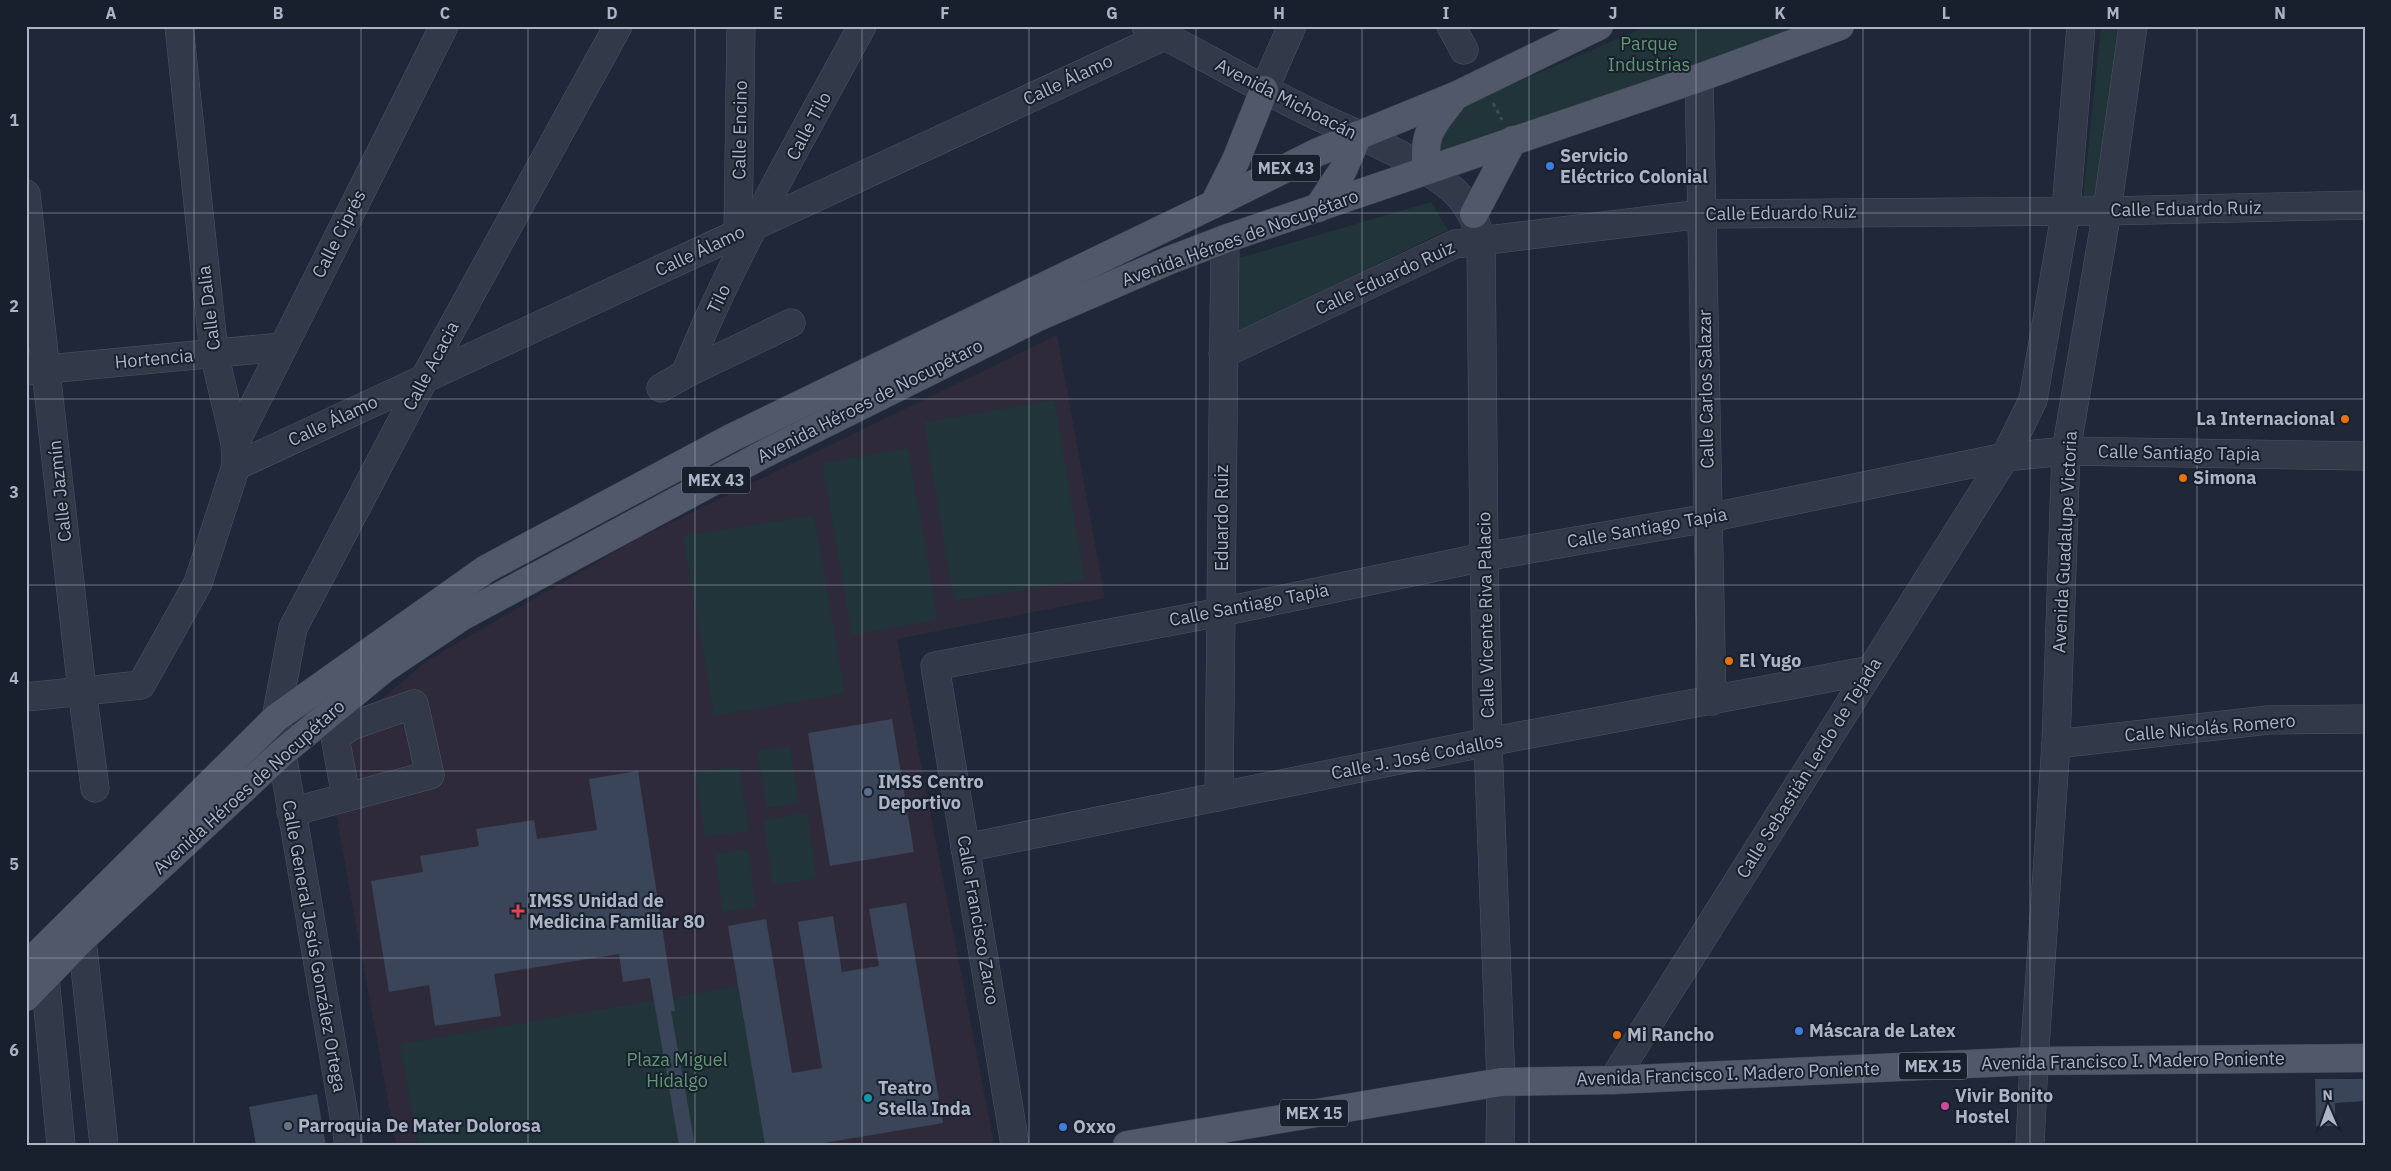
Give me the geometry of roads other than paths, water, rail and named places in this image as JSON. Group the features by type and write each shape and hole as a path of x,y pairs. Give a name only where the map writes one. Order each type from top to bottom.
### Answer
{"main road":[{"name":"Avenida Héroes de Nocupétaro","path":"26,997 36,972 276,718 486,569 731,438 1318,152 1455,96 1599,26"},
{"name":"Avenida Héroes de Nocupétaro","path":"36,972 82,939 283,752 386,668 461,617 762,455 1036,318 1170,260 1225,239 1699,78 1840,26"},
{"path":"1214,204 1236,160 1264,90"},
{"path":"1426,170 1424,149 1427,135 1455,96"},
{"path":"1318,208 1343,170 1358,135"},
{"path":"1474,214 1513,140"},
{"name":"Avenida Francisco I. Madero Poniente","path":"1127,1145 1501,1082 1613,1080 2034,1061 2365,1058"}],"street":[{"name":"Calle Dalia","path":"179,26 214,353 236,454"},
{"name":"Calle Ciprés","path":"236,454 282,346 444,26"},
{"name":"Calle Acacia","path":"276,718 293,628 424,379 618,26"},
{"name":"Calle Encino","path":"741,26 747,229"},
{"name":"Calle Tilo","path":"747,229 862,26"},
{"path":"1264,90 1292,26"},
{"path":"1452,26 1464,50"},
{"path":"2005,457 2033,400 2066,210 2081,26"},
{"name":"Avenida Guadalupe Victoria","path":"2030,1145 2056,744 2066,451 2107,211 2133,26"},
{"name":"Calle Álamo","path":"236,454 424,379 747,229 1158,29"},
{"name":"Avenida Michoacán","path":"1158,29 1264,90 1426,170"},
{"name":"Calle Carlos Salazar","path":"1699,78 1712,701"},
{"name":"Calle Vicente Riva Palacio","path":"1426,170 1454,191 1474,214 1481,242 1484,557 1488,742 1501,1082 1500,1145"},
{"name":"Calle Jazmín","path":"26,194 36,370 95,788"},
{"name":"Calle Eduardo Ruiz","path":"1223,354 1455,244 1702,214 2107,211 2365,205"},
{"name":"Tilo","path":"685,374 747,229"},
{"name":"Eduardo Ruiz","path":"1219,797 1225,239"},
{"path":"661,388 685,374 791,323"},
{"name":"Hortencia","path":"36,370 282,346"},
{"name":"Calle Santiago Tapia","path":"935,666 1221,612 1484,557 1708,518 2005,457 2066,451 2365,456"},
{"path":"26,696 141,685 198,583 236,454"},
{"name":"Calle Sebastián Lerdo de Tejada","path":"1613,1080 2005,457"},
{"name":"Calle Francisco Zarco","path":"935,666 1015,1145"},
{"name":"Calle J. José Codallos","path":"965,848 1488,742 1870,670"},
{"name":"Calle General Jesús González Ortega","path":"276,718 349,1145"},
{"name":"Calle Nicolás Romero","path":"2056,744 2268,720 2365,719"},
{"path":"291,812 346,797"},
{"path":"82,939 104,1145"},
{"path":"36,972 60,1145"}],"place":[{"name":"Servicio Eléctrico Colonial","path":"1550,166"},
{"name":"La Internacional","path":"2345,419"},
{"name":"Simona","path":"2183,478"},
{"name":"El Yugo","path":"1729,661"},
{"name":"IMSS Centro Deportivo","path":"868,792"},
{"name":"IMSS Unidad de Medicina Familiar 80","path":"518,911"},
{"name":"Máscara de Latex","path":"1799,1031"},
{"name":"Mi Rancho","path":"1617,1035"},
{"name":"Teatro Stella Inda","path":"868,1098"},
{"name":"Vivir Bonito Hostel","path":"1945,1106"},
{"name":"Parroquia De Mater Dolorosa","path":"288,1126"},
{"name":"Oxxo","path":"1063,1127"}],"park label":[{"name":"Parque Industrias","path":"1649,54"},
{"name":"Plaza Miguel Hidalgo","path":"677,1070"}]}
